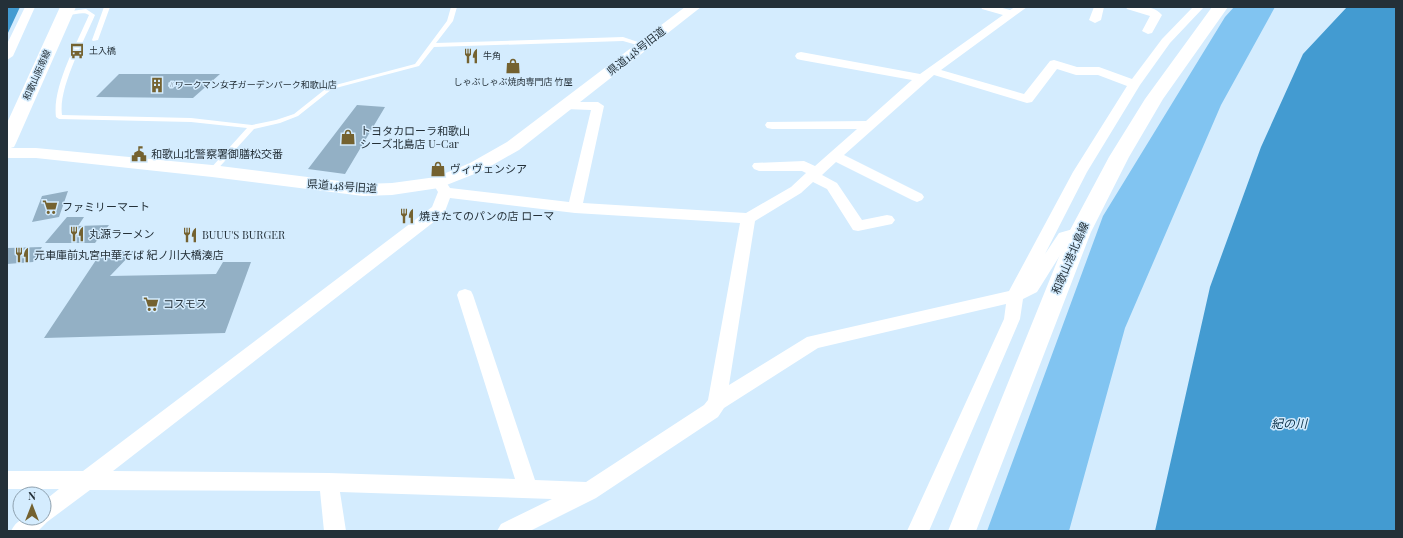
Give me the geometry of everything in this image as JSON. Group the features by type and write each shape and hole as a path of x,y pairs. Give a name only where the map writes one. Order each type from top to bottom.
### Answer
{"main road":[{"name":"和歌山港北島線","path":"962,531 1006,416 1080,232 1119,157 1154,99 1220,7"},
{"name":"和歌山阪南線","path":"7,143 67,10"}],"street":[{"path":"7,56 30,7"},
{"name":"県道148号旧道","path":"7,152 36,153 212,171 363,190 442,187 513,146 694,7"},
{"path":"986,7 1017,10"},
{"path":"1095,20 1099,7"},
{"path":"1131,7 1150,11 1156,15 1148,31"},
{"path":"918,531 1012,319 1015,296 1080,172 1134,84 1166,41 1199,7"},
{"path":"52,507 439,210 442,187 576,208 748,218 796,190 927,74 1017,10"},
{"path":"801,56 927,74 1027,99 1054,64 1076,71 1099,71 1134,84"},
{"path":"565,105 598,106 576,208"},
{"path":"772,125 869,125"},
{"path":"834,156 917,197"},
{"path":"759,166 804,166 832,186 858,226 887,220"},
{"path":"508,531 589,491 651,452 711,411 717,402 748,218"},
{"path":"717,402 813,342 1015,296 1031,288 1064,237 1080,232"},
{"path":"465,295 528,488"},
{"path":"7,480 329,482 589,491"},
{"path":"329,482 335,531"}],"lane":[{"path":"95,40 107,7"},
{"path":"67,10 86,11 92,15 63,83 57,113 59,117 191,120 252,127 278,122 296,115 330,88 417,65 450,21 454,7"},
{"path":"433,45 623,39 644,45"},
{"path":"212,171 252,127"}],"shaded area":[{"path":"1234,7 1275,7 1221,105 1125,328 1069,531 987,531 1103,216 1225,17"}],"water":[{"path":"7,7 20,7 7,35"},
{"name":"紀の川","path":"1347,7 1396,7 1396,531 1155,531 1210,287 1261,147 1303,54"}],"building":[{"name":"#ワークマン女子ガーデンパーク和歌山店","path":"119,74 220,74 193,98 96,97"},
{"path":"357,105 385,107 345,174 308,169"},
{"name":"ファミリーマート","path":"68,191 59,217 32,222 42,196"},
{"name":"丸源ラーメン","path":"67,217 84,217 78,226 109,225 95,243 45,243"},
{"name":"元車庫前丸宮中華そば 紀ノ川大橋湊店","path":"42,247 33,262 7,264 7,248"},
{"name":"コスモス","path":"102,251 134,251 110,276 216,274 223,262 251,262 225,333 44,338"}],"place":[{"name":"土入橋","path":"77,51"},
{"name":"牛角","path":"471,56"},
{"name":"しゃぶしゃぶ焼肉専門店 竹屋","path":"513,66"},
{"name":"#ワークマン女子ガーデンパーク和歌山店","path":"157,85"},
{"name":"トヨタカローラ和歌山 シーズ北島店 U-Car","path":"348,137"},
{"name":"和歌山北警察署御膳松交番","path":"139,154"},
{"name":"ヴィヴェンシア","path":"438,169"},
{"name":"ファミリーマート","path":"50,207"},
{"name":"焼きたてのパンの店 ローマ","path":"407,216"},
{"name":"丸源ラーメン","path":"77,234"},
{"name":"BUUU'S BURGER","path":"190,235"},
{"name":"元車庫前丸宮中華そば 紀ノ川大橋湊店","path":"22,255"},
{"name":"コスモス","path":"151,304"}]}
